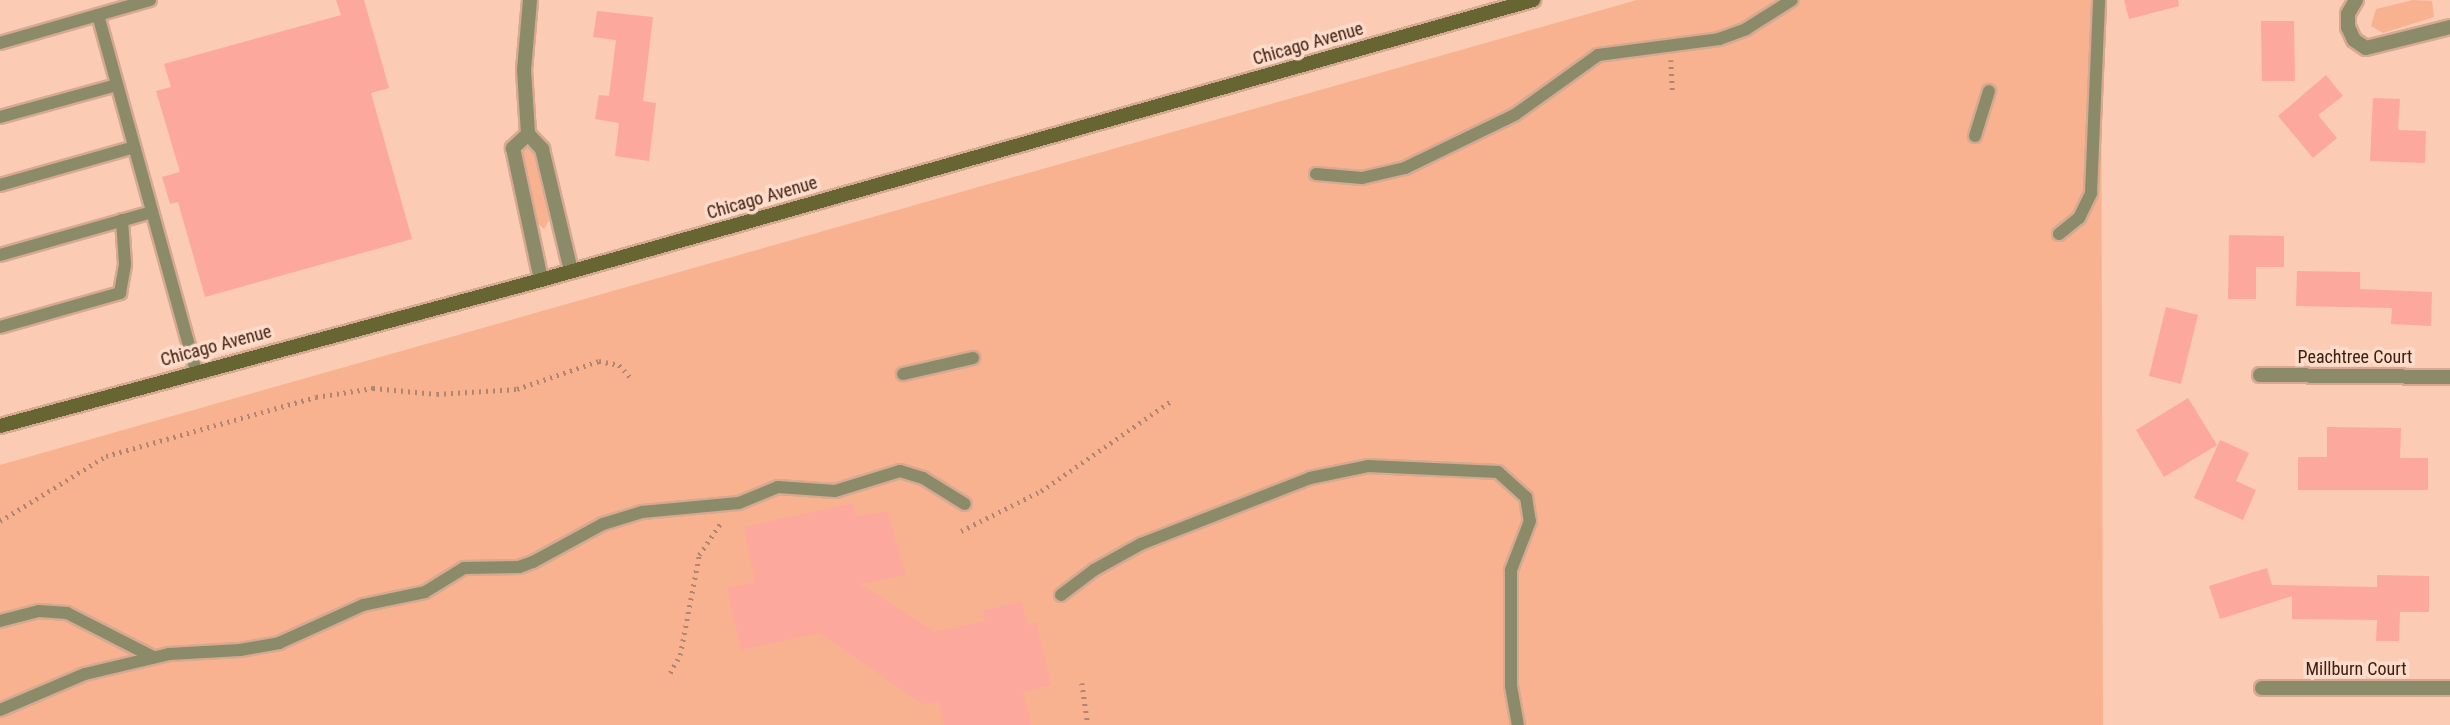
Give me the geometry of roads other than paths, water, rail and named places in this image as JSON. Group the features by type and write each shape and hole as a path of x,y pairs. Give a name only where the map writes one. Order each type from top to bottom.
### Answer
{"main road":[{"name":"Chicago Avenue","path":"0,425 541,280 1533,0"}],"street":[{"path":"530,0 524,71 528,134 542,149 571,271"},
{"path":"2356,0 2348,14 2348,27 2354,40 2367,48 2450,27"},
{"path":"528,134 513,148 541,280"},
{"name":"Peachtree Court","path":"2260,375 2450,377"},
{"name":"Millburn Court","path":"2262,688 2450,688"}],"lane":[{"path":"0,43 150,0"},
{"path":"1316,174 1362,178 1405,168 1516,114 1598,55 1677,47 1735,34 1792,0"},
{"path":"2059,233 2078,218 2091,193 2098,0"},
{"path":"98,15 196,371"},
{"path":"0,117 117,85"},
{"path":"1975,136 1989,90"},
{"path":"0,185 134,147"},
{"path":"0,255 152,212"},
{"path":"0,327 120,293 125,264 121,220"},
{"path":"903,374 973,358"},
{"path":"1060,595 1101,565 1141,544 1310,478 1368,466 1498,472 1526,497 1530,521 1511,570 1511,686 1518,725"},
{"path":"0,710 51,685 153,657 279,643 363,605 425,592 464,568 533,562 621,518 666,509 739,503 778,487 835,491 900,471 923,478 965,504"},
{"path":"0,621 39,611 67,613 153,657"}]}
